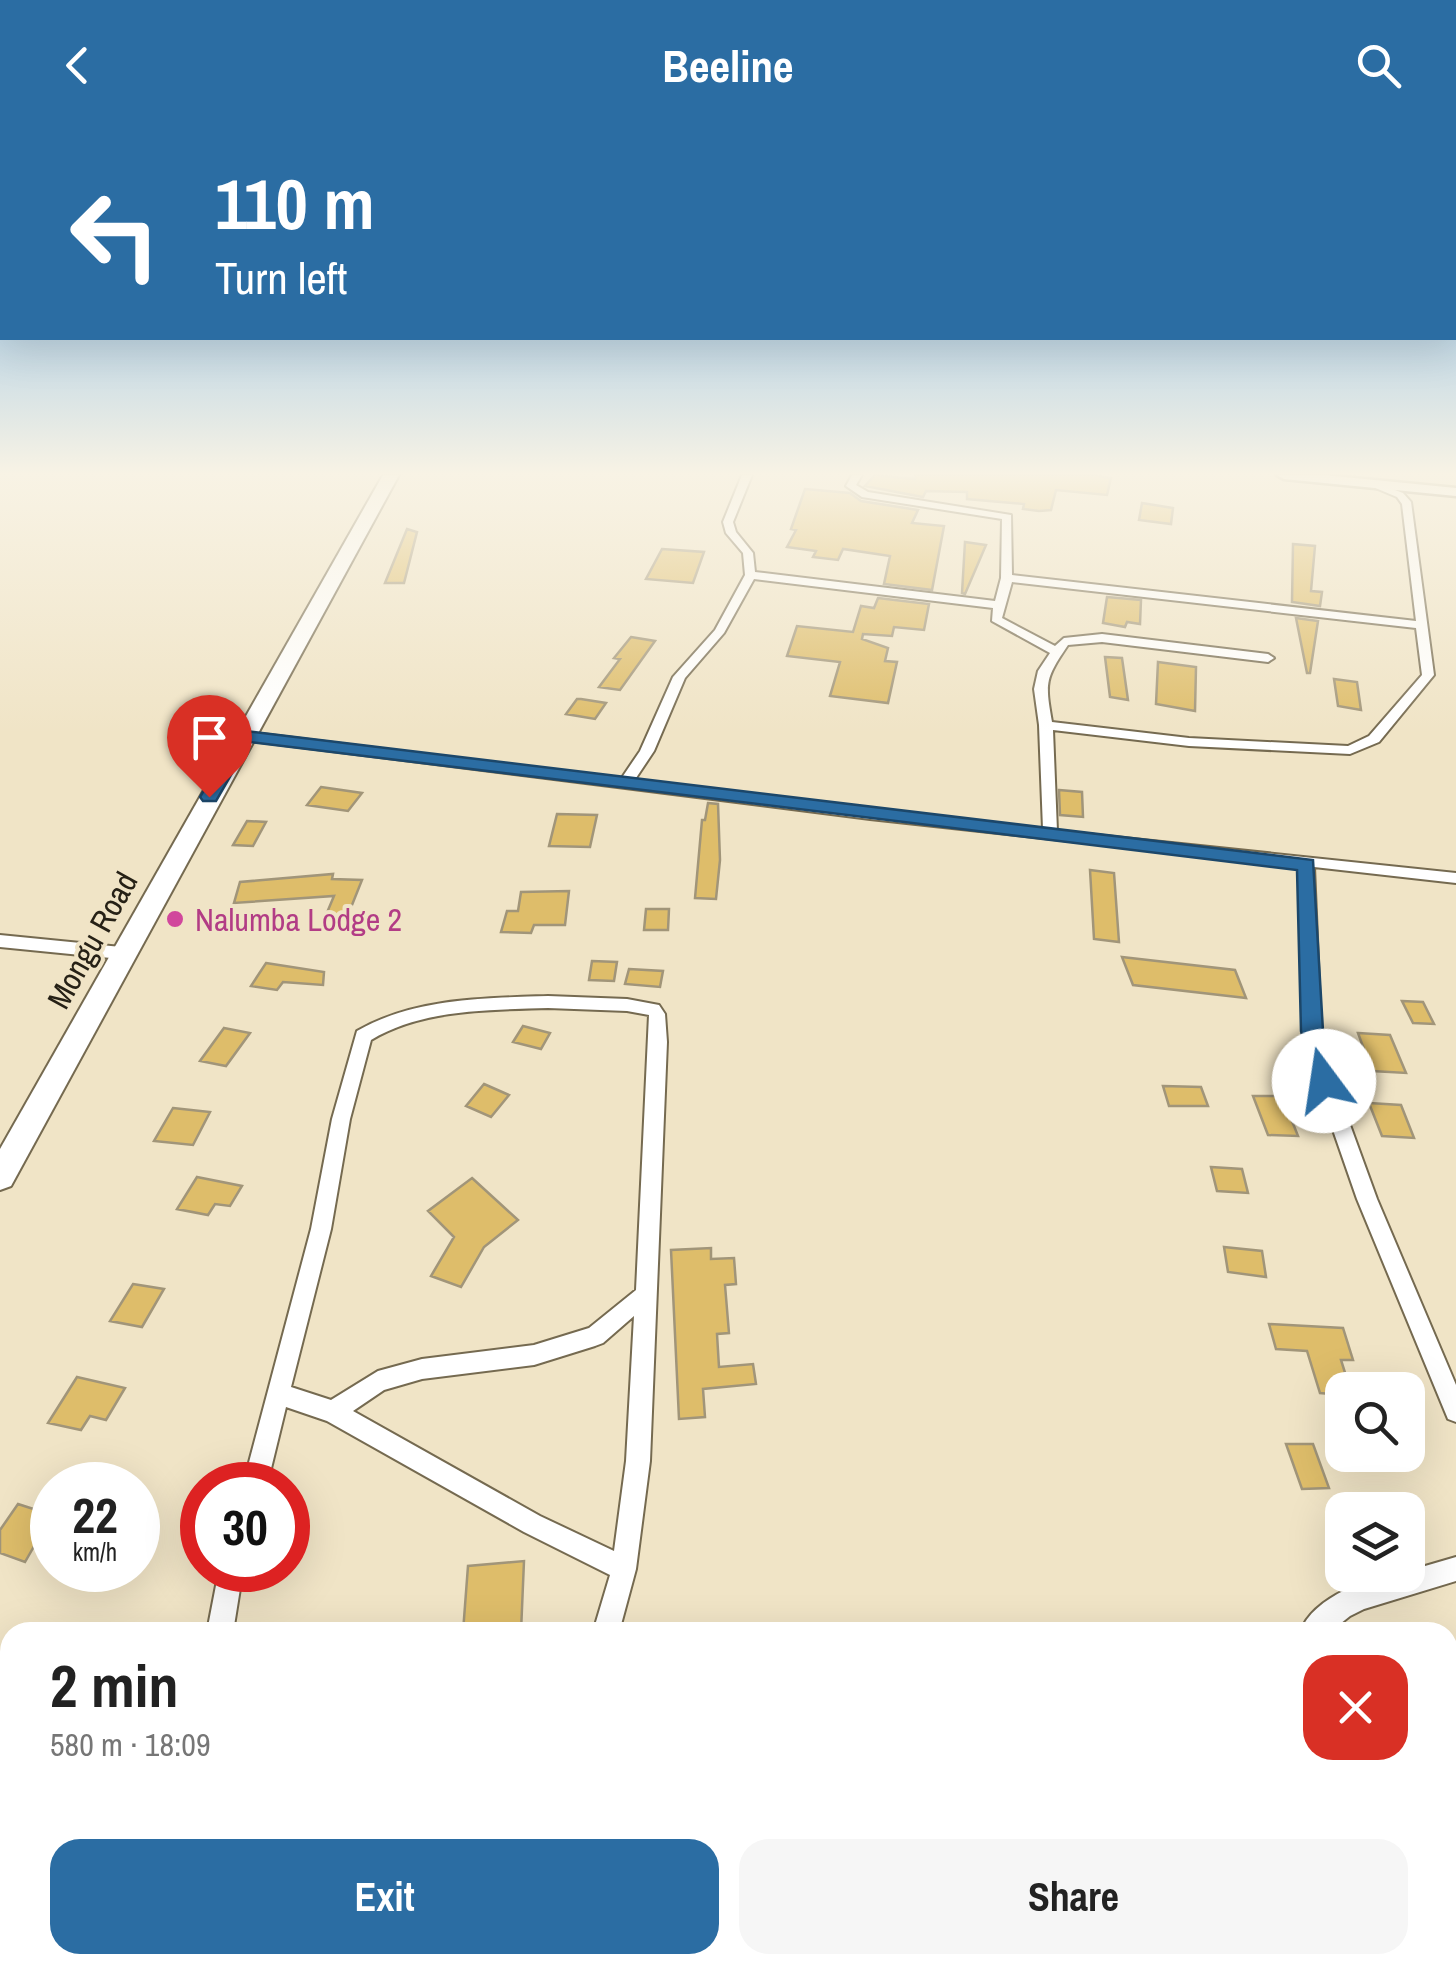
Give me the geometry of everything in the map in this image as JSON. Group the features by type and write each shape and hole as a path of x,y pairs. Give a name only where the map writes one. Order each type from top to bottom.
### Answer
{"main road":[{"name":"Mongu Road","path":"0,1177 121,953 342,561"}],"street":[{"path":"626,783 647,751 673,687 720,631 750,575 749,561"},
{"path":"1007,561 996,619 1056,651"},
{"path":"1046,725 1206,744 1350,750 1374,738 1428,675 1413,561"},
{"path":"750,575 998,605"},
{"path":"1007,578 1421,624"},
{"path":"1050,833 1046,725 1040,690 1044,671 1064,642 1102,638 1268,658"},
{"path":"245,736 1306,865 1456,878"},
{"path":"1306,865 1312,1031 1324,1081 1367,1200 1456,1412"},
{"path":"0,941 121,953"},
{"path":"261,1462 321,1229 360,1044 371,1028 433,1010 574,1003 636,1006 657,1014 638,1461 624,1569 609,1622"},
{"path":"333,1412 378,1380 422,1370 534,1356 595,1336 646,1294"},
{"path":"278,1393 333,1412 532,1524 624,1569"},
{"path":"1320,1622 1361,1598 1456,1569"},
{"path":"222,1622 227,1592"}],"building":[{"path":"394,561 410,561 404,583 385,583"},
{"path":"656,561 701,561 693,583 646,579"},
{"path":"889,561 937,561 932,590 884,584"},
{"path":"964,561 979,561 965,594"},
{"path":"1293,561 1314,561 1311,591 1322,592 1320,606 1292,602"},
{"path":"1107,597 1141,600 1140,624 1127,622 1125,627 1103,623"},
{"path":"878,598 929,604 924,630 894,627 892,636 863,634 862,639 888,648 885,661 897,662 888,703 830,696 840,662 787,656 797,626 853,632 861,606 874,608"},
{"path":"1296,618 1318,621 1310,673 1307,673"},
{"path":"631,637 655,641 620,690 599,687 620,659 614,658"},
{"path":"1105,657 1122,658 1128,700 1110,697"},
{"path":"1158,662 1196,667 1195,711 1156,704"},
{"path":"1334,679 1357,682 1361,710 1338,706"},
{"path":"577,699 606,703 595,719 566,714"},
{"path":"321,787 362,793 348,811 307,805"},
{"path":"1059,790 1082,792 1083,817 1060,815"},
{"path":"708,803 718,804 720,860 716,899 695,898 702,820"},
{"path":"557,814 597,815 590,847 549,846"},
{"path":"247,821 266,822 253,846 233,845"},
{"path":"1090,870 1114,873 1119,942 1094,939"},
{"path":"333,874 332,879 362,880 348,915 326,915 334,896 234,903 240,882"},
{"path":"569,891 565,925 534,925 531,933 501,932 507,911 518,911 521,892"},
{"path":"646,909 669,909 668,930 644,930"},
{"path":"1122,957 1235,970 1246,998 1133,985"},
{"path":"592,961 617,962 614,981 589,980"},
{"path":"266,963 324,972 323,985 283,982 277,990 251,986"},
{"path":"629,969 663,971 660,987 625,984"},
{"path":"1402,1001 1423,1002 1434,1024 1413,1023"},
{"path":"523,1026 550,1033 541,1049 513,1042"},
{"path":"224,1028 250,1033 226,1066 200,1061"},
{"path":"1358,1033 1390,1035 1406,1073 1372,1071"},
{"path":"484,1084 509,1095 491,1117 466,1106"},
{"path":"1163,1086 1201,1087 1208,1106 1169,1106"},
{"path":"1253,1096 1282,1096 1298,1136 1268,1135"},
{"path":"1369,1103 1401,1105 1414,1138 1382,1136"},
{"path":"173,1108 210,1112 193,1145 154,1141"},
{"path":"1211,1167 1242,1169 1248,1193 1217,1191"},
{"path":"197,1177 242,1186 230,1206 215,1204 208,1215 177,1209"},
{"path":"472,1178 518,1220 484,1247 461,1287 431,1276 454,1237 428,1211"},
{"path":"1224,1247 1262,1251 1266,1277 1228,1272"},
{"path":"711,1248 711,1259 734,1258 736,1284 725,1285 729,1333 717,1334 719,1367 753,1364 756,1384 703,1389 705,1417 679,1419 671,1250"},
{"path":"133,1284 164,1289 142,1327 110,1321"},
{"path":"1269,1324 1343,1328 1353,1360 1341,1360 1345,1372 1325,1372 1325,1393 1320,1393 1307,1351 1276,1349"},
{"path":"77,1377 125,1388 106,1420 90,1416 81,1430 48,1423"},
{"path":"1286,1444 1313,1444 1329,1488 1302,1489"},
{"path":"18,1504 30,1508 30,1553 25,1562 0,1553 0,1530"},
{"path":"524,1561 521,1622 464,1622 468,1566"}],"place":[{"name":"Nalumba Lodge 2","path":"175,919"}],"route":[{"path":"209,797 245,736 1306,865 1312,1031 1324,1081"}]}
